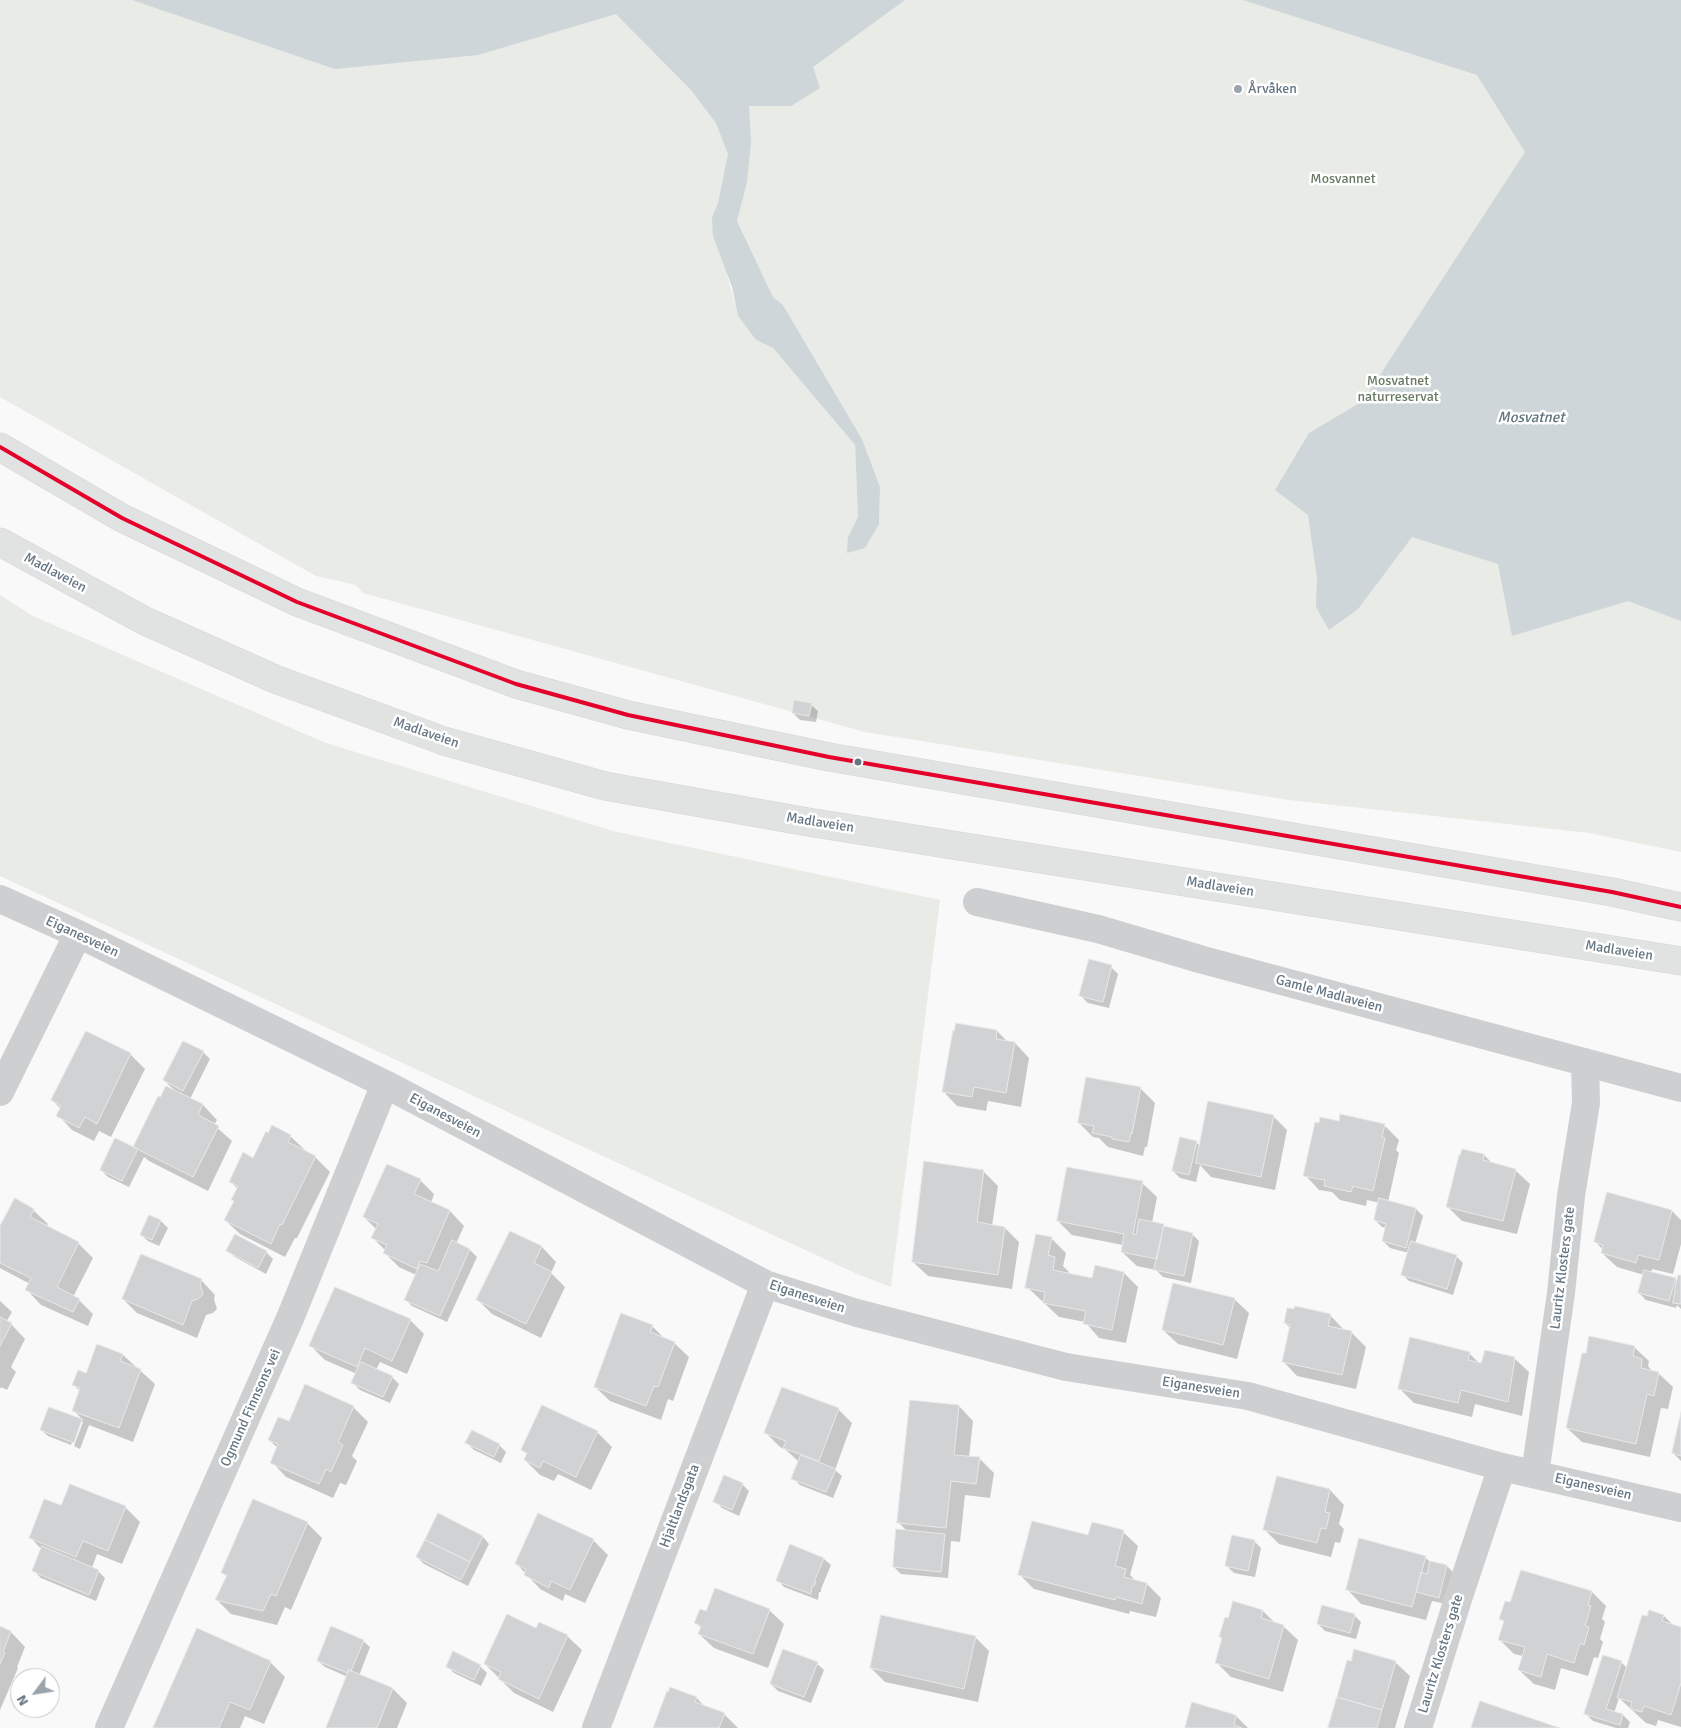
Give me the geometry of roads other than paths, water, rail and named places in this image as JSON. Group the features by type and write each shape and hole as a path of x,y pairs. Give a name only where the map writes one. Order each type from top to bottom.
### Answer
{"main road":[{"path":"0,447 122,518 297,602 516,684 628,715 829,757 1602,890 1681,907"},
{"name":"Madlaveien","path":"0,542 145,621 275,679 444,741 606,786 808,822 1681,961"}],"street":[{"name":"Eiganesveien","path":"0,899 78,934 385,1084 765,1284 857,1313 1066,1367 1248,1396 1502,1467 1681,1508"},
{"name":"Gamle Madlaveien","path":"977,902 1098,929 1203,960 1681,1088"},
{"path":"0,1092 78,934"},
{"name":"Lauritz Klosters gate","path":"1535,1474 1586,1103 1585,1062"},
{"name":"Ogmund Finnsons vei","path":"109,1728 291,1316 385,1084"},
{"name":"Hjaltlandsgata","path":"596,1728 765,1284"},
{"name":"Lauritz Klosters gate","path":"1418,1728 1502,1467"}],"water":[{"path":"132,0 905,0 813,67 820,88 791,106 749,106 751,142 747,182 737,221 773,297 783,305 862,439 880,487 879,524 865,548 847,553 848,537 858,517 855,445 773,348 756,340 738,316 732,287 713,236 712,217 718,203 728,154 716,123 691,90 616,14 478,55 335,69"},
{"name":"Mosvatnet","path":"1243,0 1681,0 1681,621 1628,601 1512,636 1498,564 1412,537 1358,609 1329,630 1316,607 1317,578 1308,515 1275,490 1309,433 1363,401 1525,152 1477,75"}],"place":[{"name":"Årvåken","path":"1238,89"}],"park label":[{"name":"Mosvannet","path":"1343,179"},
{"name":"Mosvatnet naturreservat","path":"1398,390"}]}
